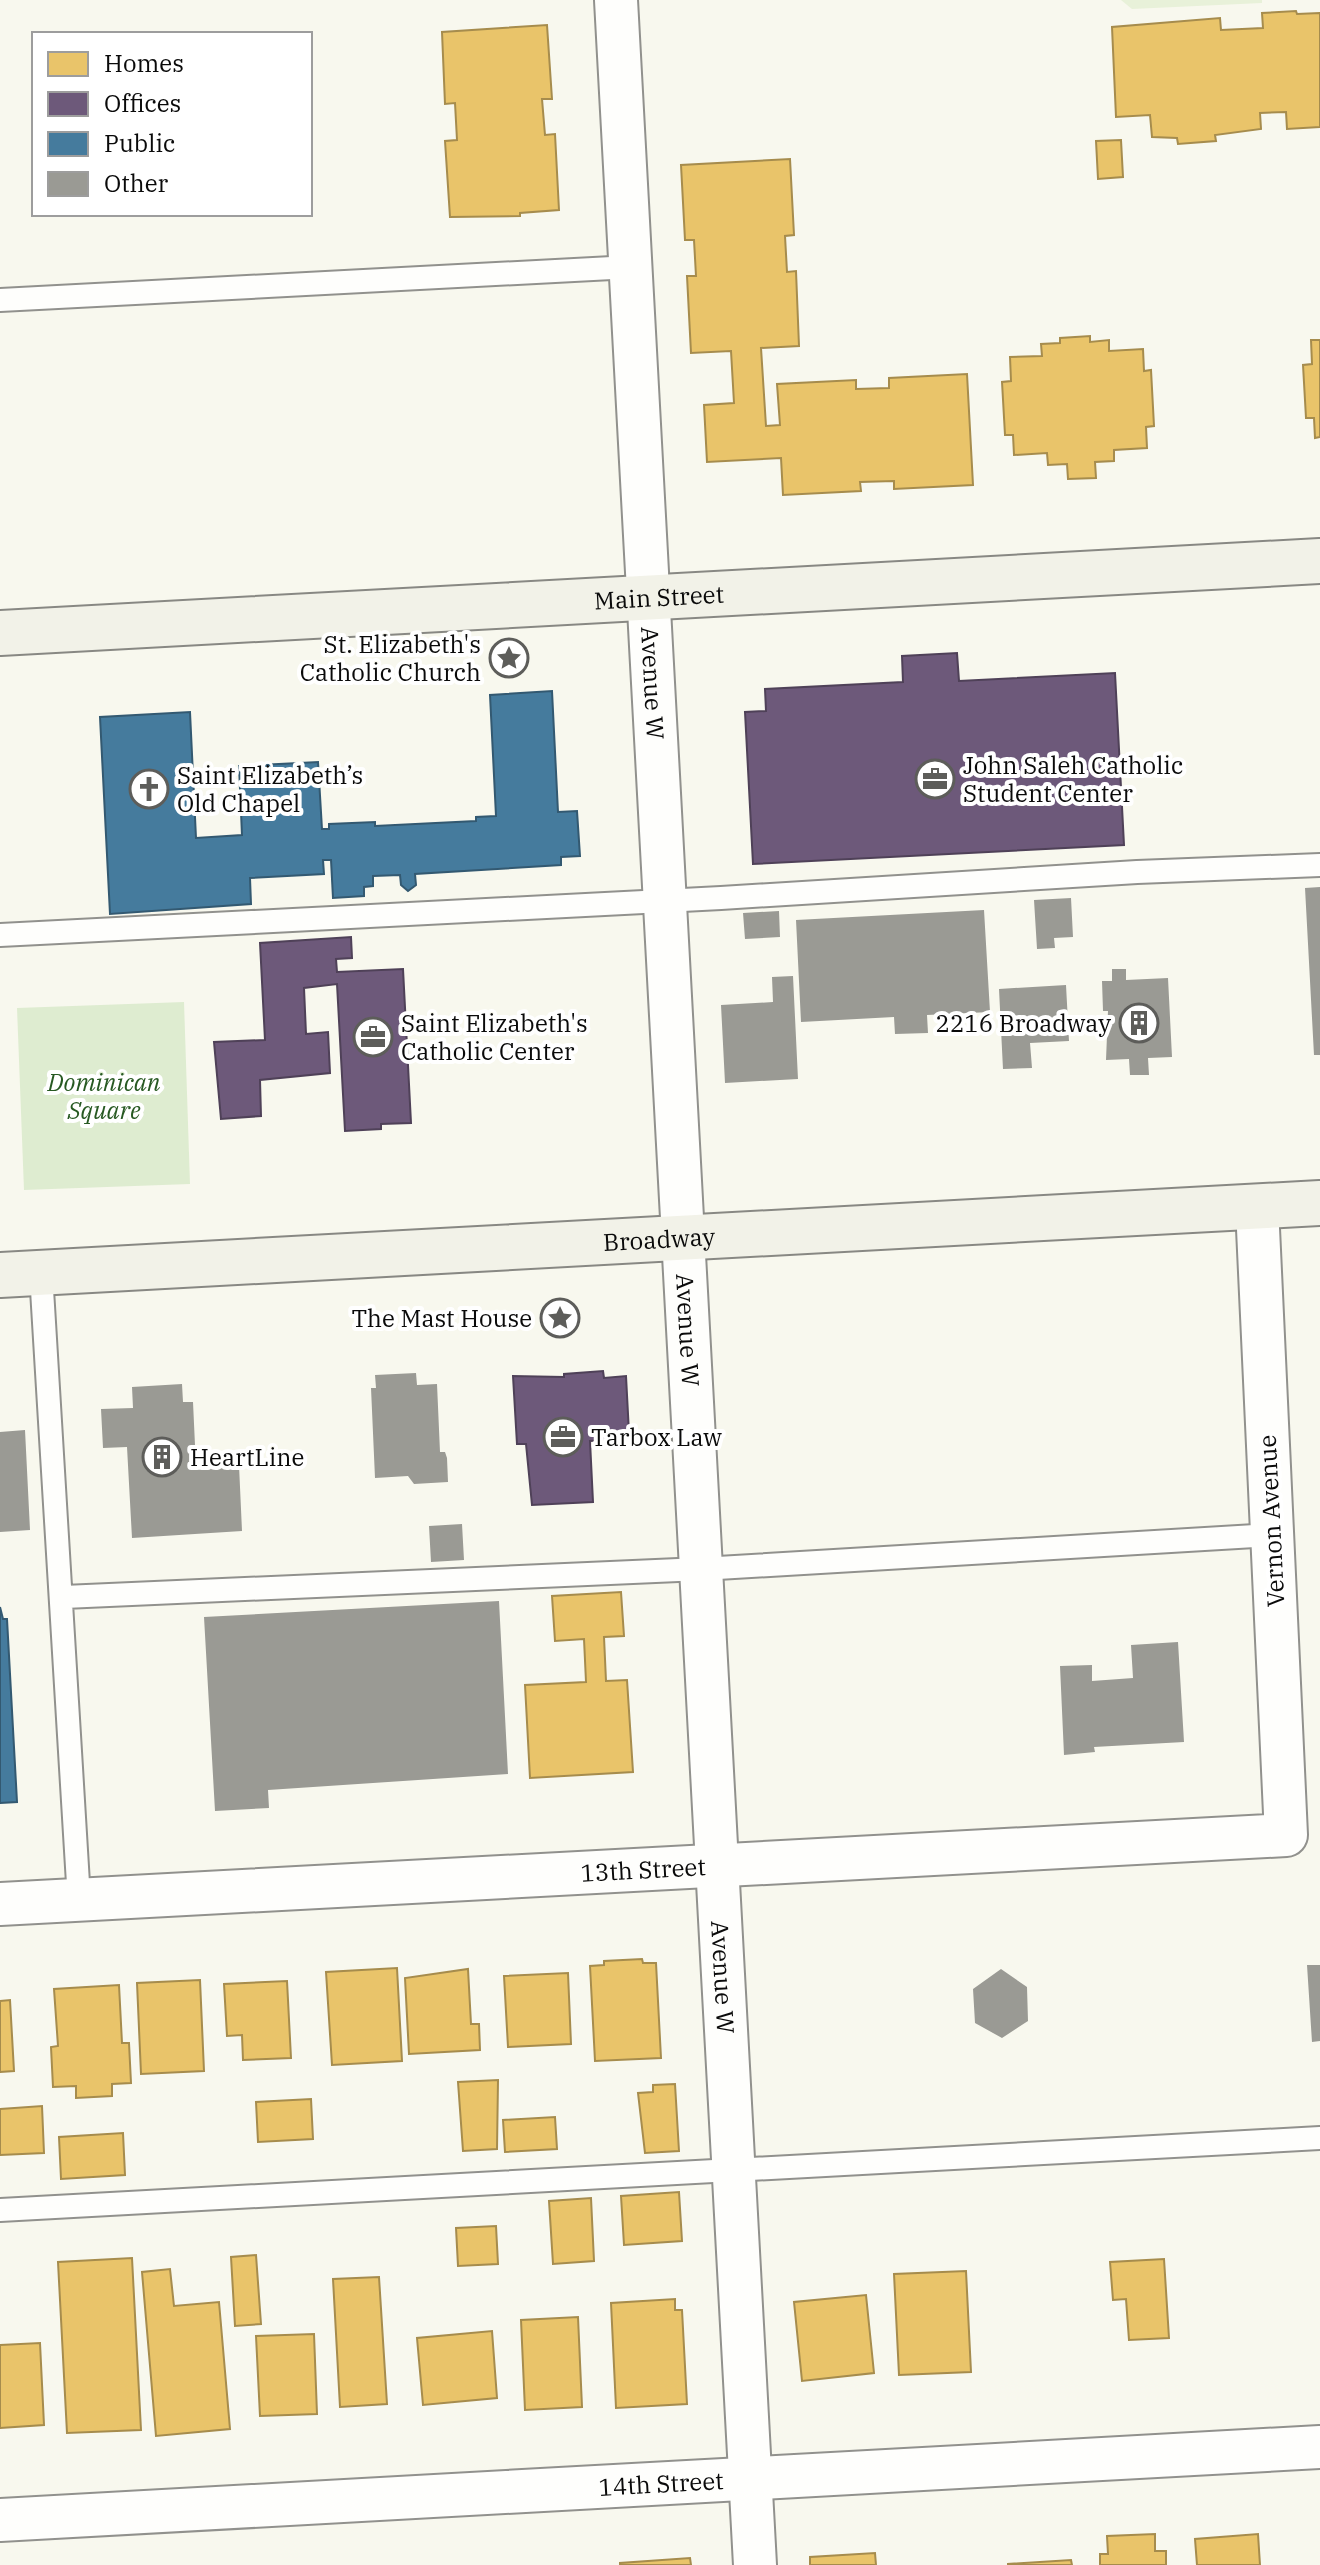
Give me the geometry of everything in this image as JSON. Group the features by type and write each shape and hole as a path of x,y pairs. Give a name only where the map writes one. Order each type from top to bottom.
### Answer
{"street":[{"name":"Avenue W","path":"616,0 755,2565"},
{"name":"Main Street","path":"0,633 1320,561"},
{"name":"Broadway","path":"20,1274 1320,1203"},
{"name":"Vernon Avenue","path":"1257,1207 1286,1835"},
{"name":"13th Street","path":"0,1904 1286,1835"},
{"name":"14th Street","path":"0,2520 1320,2447"}],"lane":[{"path":"0,300 631,267"},
{"path":"0,935 665,901 1137,872 1320,865"},
{"path":"20,1274 64,1597 79,1900"},
{"path":"64,1597 701,1569 1272,1535"},
{"path":"0,2210 1320,2138"}],"green space":[{"path":"1121,0 1262,0 1262,3 1132,9"},
{"name":"Dominican Square","path":"184,1002 190,1184 24,1190 17,1008"}],"building: Homes":[{"path":"1296,11 1297,14 1320,13 1320,127 1287,129 1286,112 1260,113 1261,129 1215,135 1216,141 1178,144 1177,138 1152,137 1150,115 1116,117 1112,27 1220,18 1221,30 1263,28 1262,13"},
{"path":"547,25 552,99 542,99 545,135 555,134 559,210 520,213 520,216 450,217 445,141 457,140 455,103 445,104 442,32"},
{"path":"1121,140 1123,177 1098,179 1096,141"},
{"path":"790,159 794,235 785,236 787,272 796,271 799,346 761,348 766,426 780,425 777,384 856,380 856,389 889,388 889,378 967,374 973,485 894,489 894,481 860,482 861,491 783,495 781,458 707,462 704,405 734,403 731,351 691,353 687,276 696,276 694,240 685,240 681,165"},
{"path":"1090,336 1090,342 1109,340 1109,351 1143,349 1144,371 1151,370 1154,426 1146,427 1147,448 1114,450 1114,461 1095,462 1096,478 1068,479 1067,464 1048,465 1047,453 1014,455 1013,435 1005,435 1002,382 1011,381 1010,357 1042,356 1041,344 1060,343 1060,338"},
{"path":"1311,340 1320,340 1320,437 1315,438 1314,418 1306,418 1303,365 1312,364"},
{"path":"621,1592 624,1636 604,1637 606,1681 627,1680 633,1772 530,1778 525,1685 586,1682 584,1639 555,1641 552,1596"},
{"path":"642,1959 643,1963 656,1963 661,2058 595,2061 590,1966 604,1965 604,1961"},
{"path":"397,1968 402,2061 332,2065 326,1972"},
{"path":"468,1969 471,2024 479,2024 480,2050 409,2054 405,1978"},
{"path":"568,1973 571,2044 508,2047 504,1976"},
{"path":"200,1980 204,2071 141,2074 137,1983"},
{"path":"287,1981 291,2058 243,2060 242,2035 227,2036 224,1984"},
{"path":"119,1985 122,2043 129,2043 131,2083 112,2084 112,2096 76,2098 76,2086 53,2087 51,2047 58,2046 54,1989"},
{"path":"10,2000 14,2071 0,2072 0,2001"},
{"path":"498,2080 497,2149 463,2151 458,2082"},
{"path":"675,2084 679,2151 645,2153 638,2093 653,2092 653,2085"},
{"path":"311,2099 313,2139 258,2142 256,2102"},
{"path":"42,2106 44,2153 0,2155 0,2109"},
{"path":"555,2117 557,2149 505,2152 503,2120"},
{"path":"123,2133 125,2175 61,2179 59,2137"},
{"path":"679,2192 682,2241 624,2245 621,2196"},
{"path":"591,2198 594,2261 553,2264 549,2201"},
{"path":"496,2226 498,2264 458,2266 456,2228"},
{"path":"256,2255 261,2324 235,2326 231,2257"},
{"path":"132,2258 141,2430 67,2433 58,2262"},
{"path":"1164,2259 1169,2338 1129,2340 1126,2299 1113,2300 1110,2262"},
{"path":"170,2269 174,2306 219,2302 230,2429 156,2436 142,2272"},
{"path":"966,2271 971,2372 899,2375 894,2274"},
{"path":"379,2277 387,2404 340,2407 333,2279"},
{"path":"866,2295 874,2373 802,2381 794,2302"},
{"path":"675,2299 675,2310 682,2310 687,2404 616,2408 611,2303"},
{"path":"578,2317 582,2407 525,2410 521,2320"},
{"path":"492,2331 497,2398 423,2405 417,2338"},
{"path":"314,2334 317,2414 260,2416 256,2336"},
{"path":"40,2343 44,2425 0,2428 0,2345"},
{"path":"1155,2534 1155,2551 1166,2551 1166,2565 1100,2565 1100,2554 1108,2554 1107,2536"},
{"path":"1258,2534 1260,2565 1197,2565 1195,2539"},
{"path":"875,2553 876,2565 810,2565 810,2557"},
{"path":"690,2558 691,2565 620,2565 620,2563"},
{"path":"1071,2560 1072,2565 1008,2565 1008,2564"}],"building: Offices":[{"name":"John Saleh Catholic Student Center","path":"957,653 959,681 1115,673 1124,845 753,864 745,712 766,711 765,689 903,682 902,656"},
{"name":"Saint Elizabeth's Catholic Center","path":"351,937 352,958 336,959 337,972 403,969 411,1123 381,1124 381,1129 345,1131 337,984 304,988 306,1034 328,1032 330,1073 260,1080 261,1116 221,1119 214,1042 265,1040 260,943"},
{"name":"Tarbox Law","path":"603,1371 604,1378 626,1376 629,1433 610,1434 610,1440 590,1441 593,1502 532,1505 526,1444 517,1444 513,1376 564,1377 564,1374"}],"building: Public":[{"name":"Saint Elizabeth’s Old Chapel","path":"552,691 558,812 577,811 580,856 561,857 561,865 415,874 416,885 408,891 401,885 400,875 373,876 373,886 364,887 364,896 333,898 331,860 323,860 324,874 250,878 251,904 110,914 100,717 190,712 196,838 242,835 239,766 318,762 322,829 329,829 329,824 375,822 375,826 476,821 476,817 496,816 490,695"},
{"path":"0,1607 3,1619 7,1619 17,1802 0,1803"}],"building: Other":[{"path":"1320,887 1320,1055 1314,1055 1305,888"},
{"path":"1071,898 1073,937 1054,938 1055,948 1037,949 1034,900"},
{"path":"984,910 990,1012 927,1015 928,1033 895,1034 894,1017 801,1022 796,920"},
{"path":"779,911 780,937 745,939 743,913"},
{"name":"2216 Broadway","path":"1112,969 1126,969 1126,980 1168,978 1172,1057 1148,1058 1149,1075 1130,1075 1129,1059 1106,1060 1108,1011 1103,1011 1102,981 1112,981"},
{"path":"793,976 798,1079 725,1083 721,1005 773,1002 772,977"},
{"path":"1066,985 1069,1041 1030,1043 1032,1068 1003,1069 999,989"},
{"path":"416,1373 417,1385 437,1384 440,1452 445,1452 447,1458 448,1482 414,1484 408,1476 375,1478 371,1388 376,1388 375,1375"},
{"name":"HeartLine","path":"182,1384 183,1402 193,1402 196,1467 239,1465 242,1531 132,1538 127,1447 103,1448 101,1409 133,1408 132,1387"},
{"path":"25,1430 30,1530 0,1532 0,1432"},
{"path":"462,1524 464,1560 431,1562 429,1526"},
{"path":"499,1601 508,1774 268,1790 269,1808 215,1811 204,1617"},
{"path":"1178,1642 1184,1742 1094,1747 1095,1752 1064,1755 1060,1666 1092,1665 1092,1681 1133,1678 1131,1645"},
{"path":"1307,1965 1320,1965 1320,2041 1312,2042"},
{"path":"1001,1969 1027,1987 1028,2021 1002,2038 975,2023 973,1989"}],"place":[{"name":"St. Elizabeth's Catholic Church","path":"509,658"},
{"name":"John Saleh Catholic Student Center","path":"935,779"},
{"name":"Saint Elizabeth’s Old Chapel","path":"149,789"},
{"name":"2216 Broadway","path":"1139,1023"},
{"name":"Saint Elizabeth's Catholic Center","path":"373,1037"},
{"name":"The Mast House","path":"560,1318"},
{"name":"Tarbox Law","path":"563,1437"},
{"name":"HeartLine","path":"162,1457"}]}
